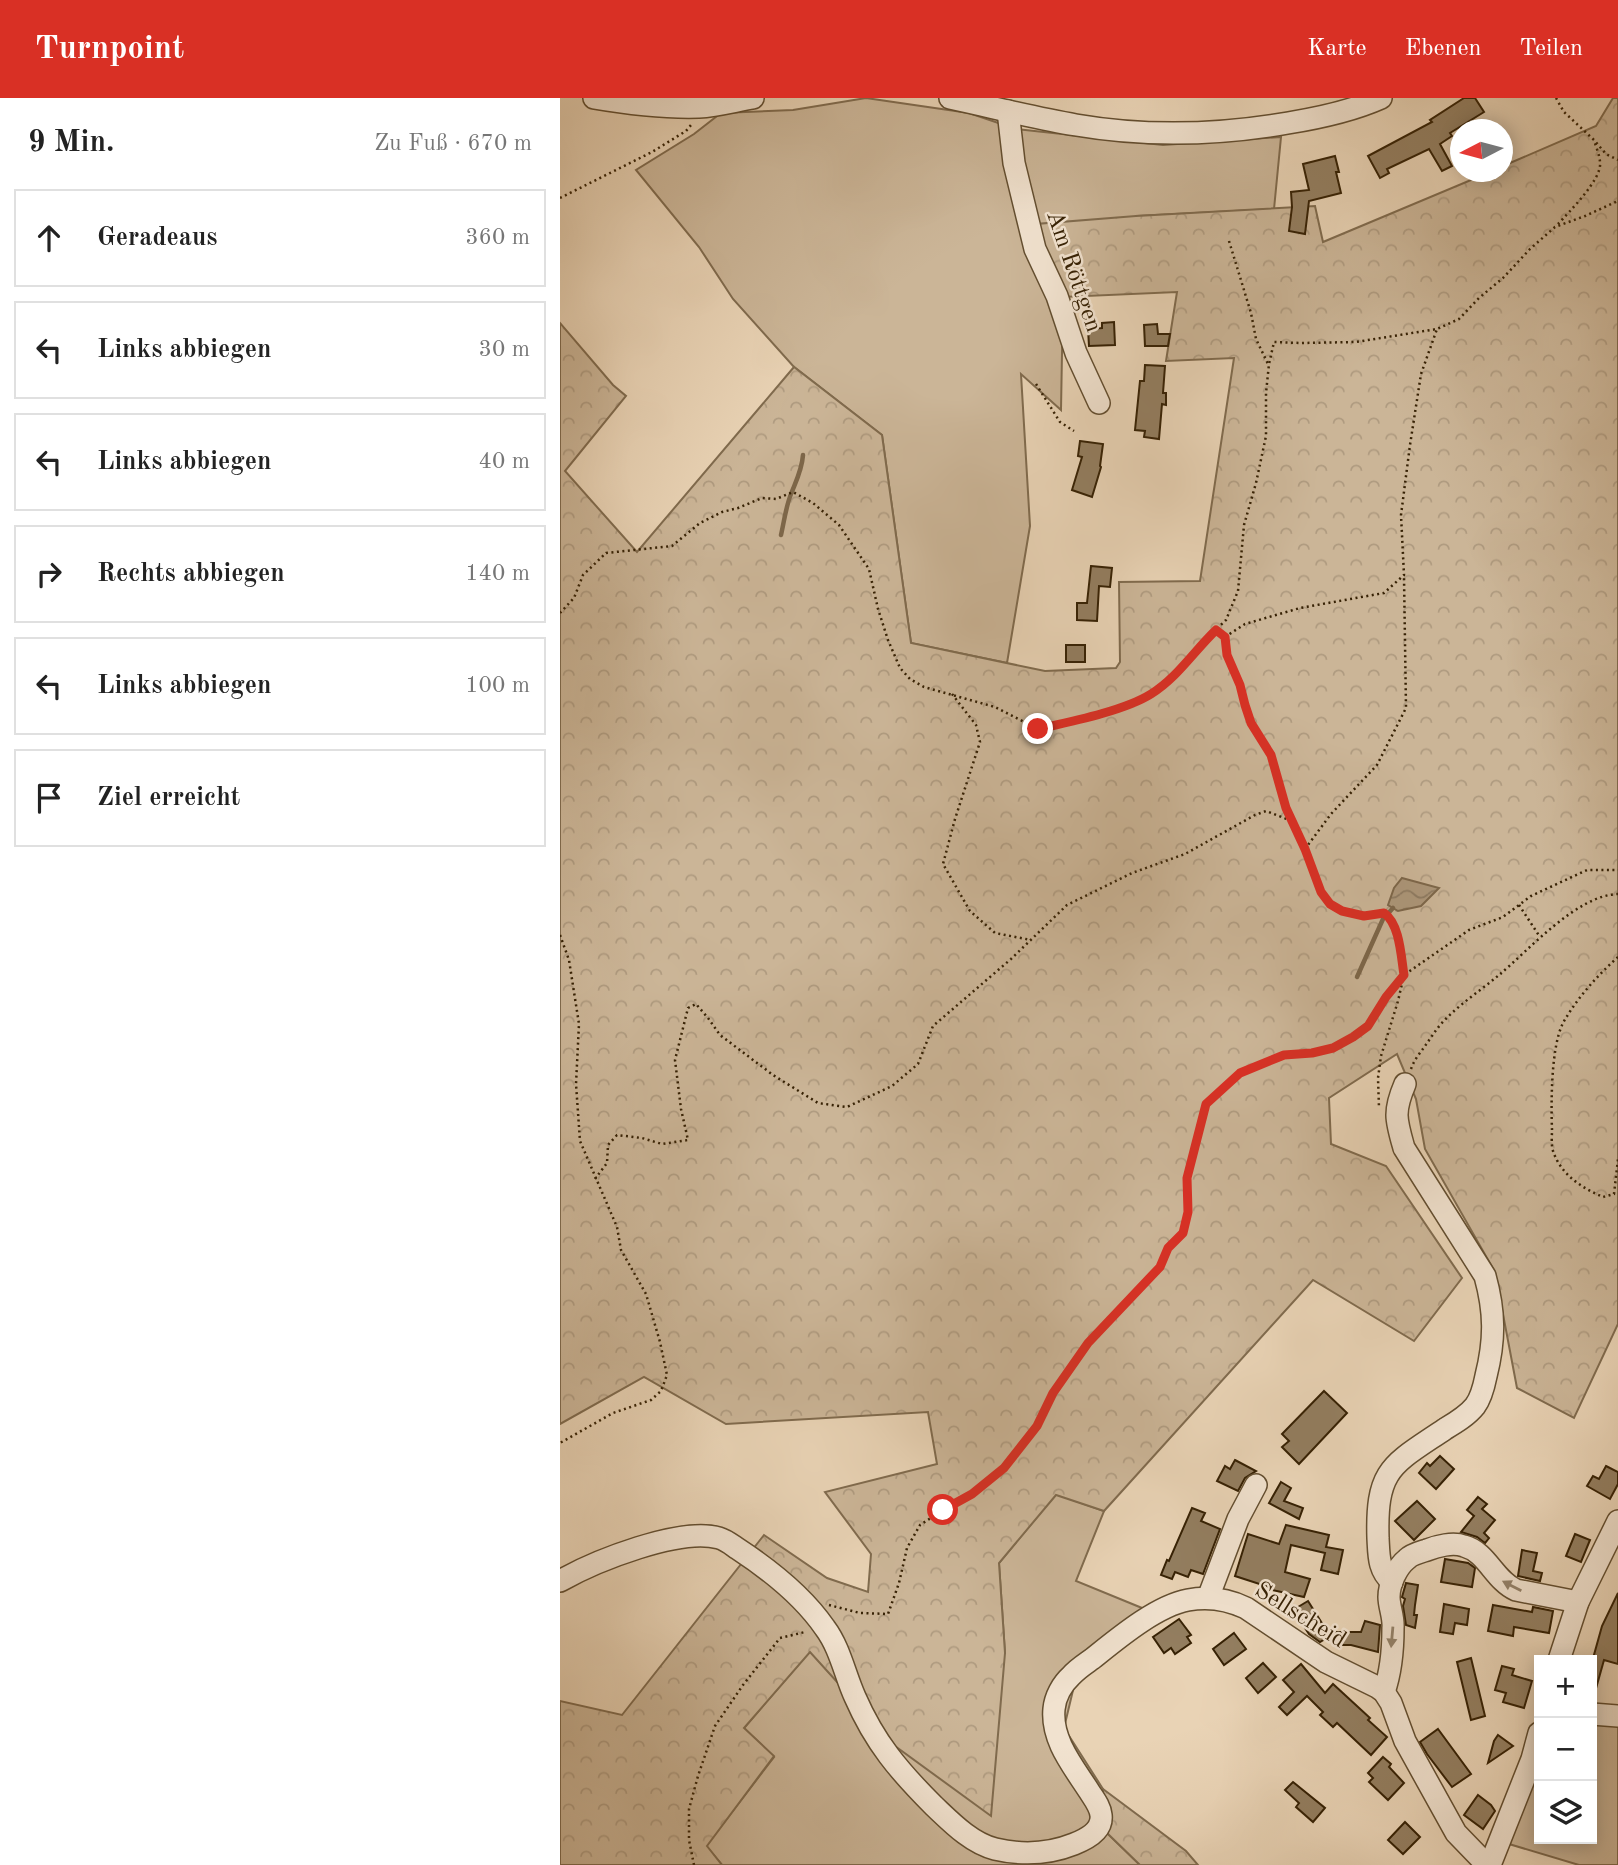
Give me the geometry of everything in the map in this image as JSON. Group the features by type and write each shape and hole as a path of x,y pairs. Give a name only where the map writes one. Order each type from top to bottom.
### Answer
{"street":[{"path":"594,98 658,106 702,107 753,98"},
{"path":"950,98 1002,106 1076,125 1161,133 1203,133 1256,128 1311,119 1347,104 1381,98"},
{"name":"Am Röttgen","path":"1002,106 1035,249 1057,296 1076,353 1099,403"},
{"path":"1392,1582 1382,1570 1379,1544 1378,1509 1388,1472 1475,1405 1484,1385 1493,1335 1490,1295 1485,1276 1404,1148 1397,1125 1397,1103 1405,1084"},
{"path":"1208,1598 1238,1519 1256,1485"},
{"path":"1561,1655 1578,1602 1618,1521"},
{"path":"560,1581 597,1564 661,1541 687,1536 710,1536 722,1539 759,1562 791,1589 825,1627"},
{"path":"1534,1751 1489,1865 1456,1833 1405,1741 1391,1703 1384,1692 1394,1629 1389,1597 1392,1582 1407,1559 1430,1549 1457,1545 1477,1552 1500,1580 1516,1590 1578,1602"},
{"name":"Sellscheid","path":"825,1627 878,1742 902,1774 948,1820 974,1841 992,1848 1019,1853 1064,1848 1078,1843 1098,1829 1101,1822 1098,1806 1056,1735 1054,1704 1071,1675 1139,1624 1177,1603 1208,1598 1233,1602 1326,1662 1384,1692"},
{"path":"1597,1714 1618,1716"}],"path":[{"path":"1556,98 1564,112 1606,154 1618,160"},
{"path":"560,198 619,170 686,131 702,107"},
{"path":"560,613 573,598 583,575 606,553 672,545 700,523 722,512 762,498 776,499 793,492 813,503 839,525 870,569 888,640 900,668 910,678 925,687 995,707 1038,729 1124,706 1150,694 1177,673 1226,620 1238,591 1244,524 1266,436 1266,393 1274,342 1356,342 1437,329 1459,319 1555,227 1584,194 1601,164 1594,140"},
{"path":"1555,227 1618,201"},
{"path":"1229,241 1256,339 1269,364"},
{"path":"1305,849 1331,814 1377,765 1406,708 1401,515 1421,374 1437,329"},
{"path":"1036,384 1059,422 1074,431"},
{"path":"1225,637 1245,624 1300,608 1384,593 1404,575"},
{"path":"1216,630 1225,637 1227,655 1240,685 1251,723 1271,755 1286,808 1321,892 1330,904 1342,911 1364,916 1384,913 1389,916 1398,939 1404,975"},
{"path":"951,694 976,725 980,742 943,864 970,911 995,933 1031,940"},
{"path":"595,1179 607,1163 608,1145 618,1135 662,1143 688,1140 675,1060 688,1008 696,1004 720,1035 773,1074 818,1102 847,1107 892,1086 918,1064 933,1026 1067,905 1132,873 1185,854 1255,815 1266,811 1292,821"},
{"path":"821,1600 832,1606 860,1613 888,1614 907,1548 920,1525 972,1494 1004,1468 1037,1426 1053,1393 1088,1343 1160,1267 1168,1248 1183,1233 1188,1212 1187,1178 1206,1104 1240,1073 1284,1055 1333,1048 1353,1037 1368,1026 1404,975 1469,930 1503,917 1531,896 1587,870 1618,870"},
{"path":"1405,1084 1414,1061 1442,1023 1463,1003 1499,975 1540,937 1586,903 1618,894"},
{"path":"1519,905 1540,937"},
{"path":"560,935 569,960 579,1024 576,1084 580,1141 617,1227 621,1250 646,1294 667,1375 661,1391 651,1400 613,1413 560,1443"},
{"path":"1618,957 1595,979 1562,1025 1554,1056 1551,1107 1553,1150 1573,1181 1603,1198 1614,1194 1618,1159"},
{"path":"694,1865 689,1840 689,1809 715,1726 780,1638 825,1627"}],"green space":[{"path":"866,98 969,113 1016,129 1163,145 1281,137 1274,209 1136,216 1063,297 1061,410 1021,374 1030,526 1007,663 911,643 882,435 794,367 733,299 699,247 636,170 694,134 721,113 793,110"},
{"path":"1613,98 1618,98 1618,1324 1574,1418 1517,1388 1495,1272 1425,1149 1416,1099 1397,1054 1329,1098 1331,1144 1386,1166 1462,1278 1414,1341 1313,1280 1104,1511 1056,1495 999,1563 1005,1653 991,1816 895,1746 810,1652 744,1728 774,1756 707,1846 722,1865 560,1865 560,1701 622,1715 764,1535 827,1578 868,1592 871,1554 825,1492 937,1464 928,1412 726,1424 644,1377 560,1424 560,323 613,385 626,396 565,471 637,552 794,367 882,435 911,643 1045,671 1116,668 1120,662 1119,582 1200,581 1234,358 1166,361 1177,292 1063,297 1036,224 1315,206 1323,242 1466,182 1513,182 1513,162 1596,126"},
{"path":"1056,1494 1104,1511 1076,1581 1142,1608 1139,1634 1074,1686 1064,1728 1103,1789 1106,1832 1140,1865 722,1865 706,1846 774,1757 744,1728 810,1651 895,1746 1005,1653 999,1563"},
{"path":"1597,1715 1618,1715 1618,1865 1579,1865 1509,1844 1534,1771 1534,1844 1597,1844"},
{"path":"1103,1789 1186,1851 1198,1865 1140,1865 1106,1832"}],"water":[{"path":"1402,878 1439,888 1421,906 1398,911 1388,905 1394,888"}],"building":[{"path":"1464,98 1475,98 1484,112 1473,119 1450,119 1450,137 1440,144 1450,167 1442,171 1429,149 1387,169 1389,173 1380,178 1368,156 1432,122 1430,120"},
{"path":"1335,156 1341,193 1309,201 1305,234 1289,231 1291,192 1309,190 1303,164"},
{"path":"1114,322 1115,345 1089,346 1088,329 1102,328 1102,323"},
{"path":"1157,324 1158,334 1170,334 1168,346 1145,346 1144,325"},
{"path":"1145,365 1165,366 1163,393 1166,393 1166,405 1162,404 1159,439 1144,437 1145,431 1135,430 1140,381 1144,381"},
{"path":"1080,441 1103,444 1101,467 1092,497 1072,490 1082,457 1078,456"},
{"path":"1091,566 1112,568 1110,587 1099,586 1097,621 1077,620 1077,603 1087,603"},
{"path":"1066,645 1085,645 1085,662 1066,662"},
{"path":"1324,1391 1347,1413 1299,1464 1282,1447 1289,1441 1282,1434"},
{"path":"1440,1456 1454,1469 1436,1489 1419,1473 1427,1463 1430,1466"},
{"path":"1235,1460 1256,1471 1245,1478 1238,1491 1217,1481 1225,1466 1230,1469"},
{"path":"1606,1466 1618,1472 1618,1484 1610,1499 1587,1486 1593,1476 1599,1479"},
{"path":"1281,1482 1291,1488 1284,1501 1303,1508 1299,1519 1269,1503"},
{"path":"1478,1497 1487,1504 1482,1509 1495,1520 1484,1533 1489,1538 1485,1543 1477,1537 1461,1532 1474,1516 1467,1510"},
{"path":"1417,1501 1435,1519 1414,1540 1395,1521"},
{"path":"1192,1508 1205,1513 1201,1521 1220,1529 1203,1574 1191,1570 1188,1577 1175,1572 1172,1579 1161,1575 1167,1560 1169,1561"},
{"path":"1286,1525 1329,1535 1326,1547 1343,1550 1338,1574 1321,1570 1325,1553 1291,1545 1285,1572 1310,1579 1304,1597 1268,1589 1269,1587 1235,1576 1248,1534 1279,1544"},
{"path":"1575,1534 1590,1540 1581,1562 1566,1556"},
{"path":"1522,1550 1537,1553 1533,1571 1542,1573 1540,1581 1518,1576"},
{"path":"1445,1559 1468,1563 1475,1568 1472,1587 1441,1582"},
{"path":"1406,1583 1418,1585 1415,1628 1406,1625 1403,1606 1405,1599 1402,1597"},
{"path":"1618,1593 1618,1664 1604,1660 1597,1685 1597,1655 1594,1655 1602,1626"},
{"path":"1308,1601 1330,1636 1320,1642 1309,1634 1293,1610"},
{"path":"1444,1604 1469,1609 1467,1625 1455,1623 1453,1634 1440,1632"},
{"path":"1493,1605 1532,1612 1533,1607 1553,1611 1549,1633 1514,1627 1513,1636 1488,1631"},
{"path":"1179,1619 1191,1635 1187,1637 1191,1643 1175,1654 1171,1648 1164,1653 1153,1637"},
{"path":"1365,1621 1380,1625 1378,1652 1351,1645 1335,1645 1335,1632 1361,1632"},
{"path":"1234,1633 1246,1649 1224,1665 1213,1649"},
{"path":"1471,1658 1485,1716 1471,1720 1457,1662"},
{"path":"1263,1663 1276,1677 1258,1693 1246,1678"},
{"path":"1301,1664 1325,1693 1333,1684 1387,1737 1371,1755 1337,1723 1333,1727 1320,1715 1323,1712 1307,1696 1287,1715 1279,1707 1294,1692 1283,1680"},
{"path":"1502,1666 1514,1669 1512,1675 1532,1681 1524,1708 1503,1702 1506,1693 1495,1690"},
{"path":"1438,1729 1471,1774 1452,1787 1420,1742"},
{"path":"1498,1735 1513,1746 1488,1763 1494,1741"},
{"path":"1383,1757 1404,1783 1388,1800 1369,1782 1373,1778 1368,1773"},
{"path":"1293,1782 1325,1808 1313,1822 1296,1807 1299,1803 1285,1790"},
{"path":"1478,1795 1495,1811 1483,1829 1464,1815"},
{"path":"1405,1822 1420,1837 1403,1854 1388,1840"}],"waterway":[{"path":"781,535 803,455"},
{"path":"1357,977 1383,919 1393,908"}],"route":[{"path":"943,1510 972,1494 1004,1468 1037,1426 1053,1393 1088,1343 1160,1267 1168,1248 1183,1233 1188,1212 1187,1178 1206,1104 1240,1073 1284,1055 1333,1048 1353,1037 1368,1026 1404,975 1398,939 1389,916 1384,913 1364,916 1342,911 1330,904 1321,892 1286,808 1271,755 1251,723 1240,685 1227,655 1225,637 1216,630 1177,673 1150,694 1124,706 1038,729"}]}
